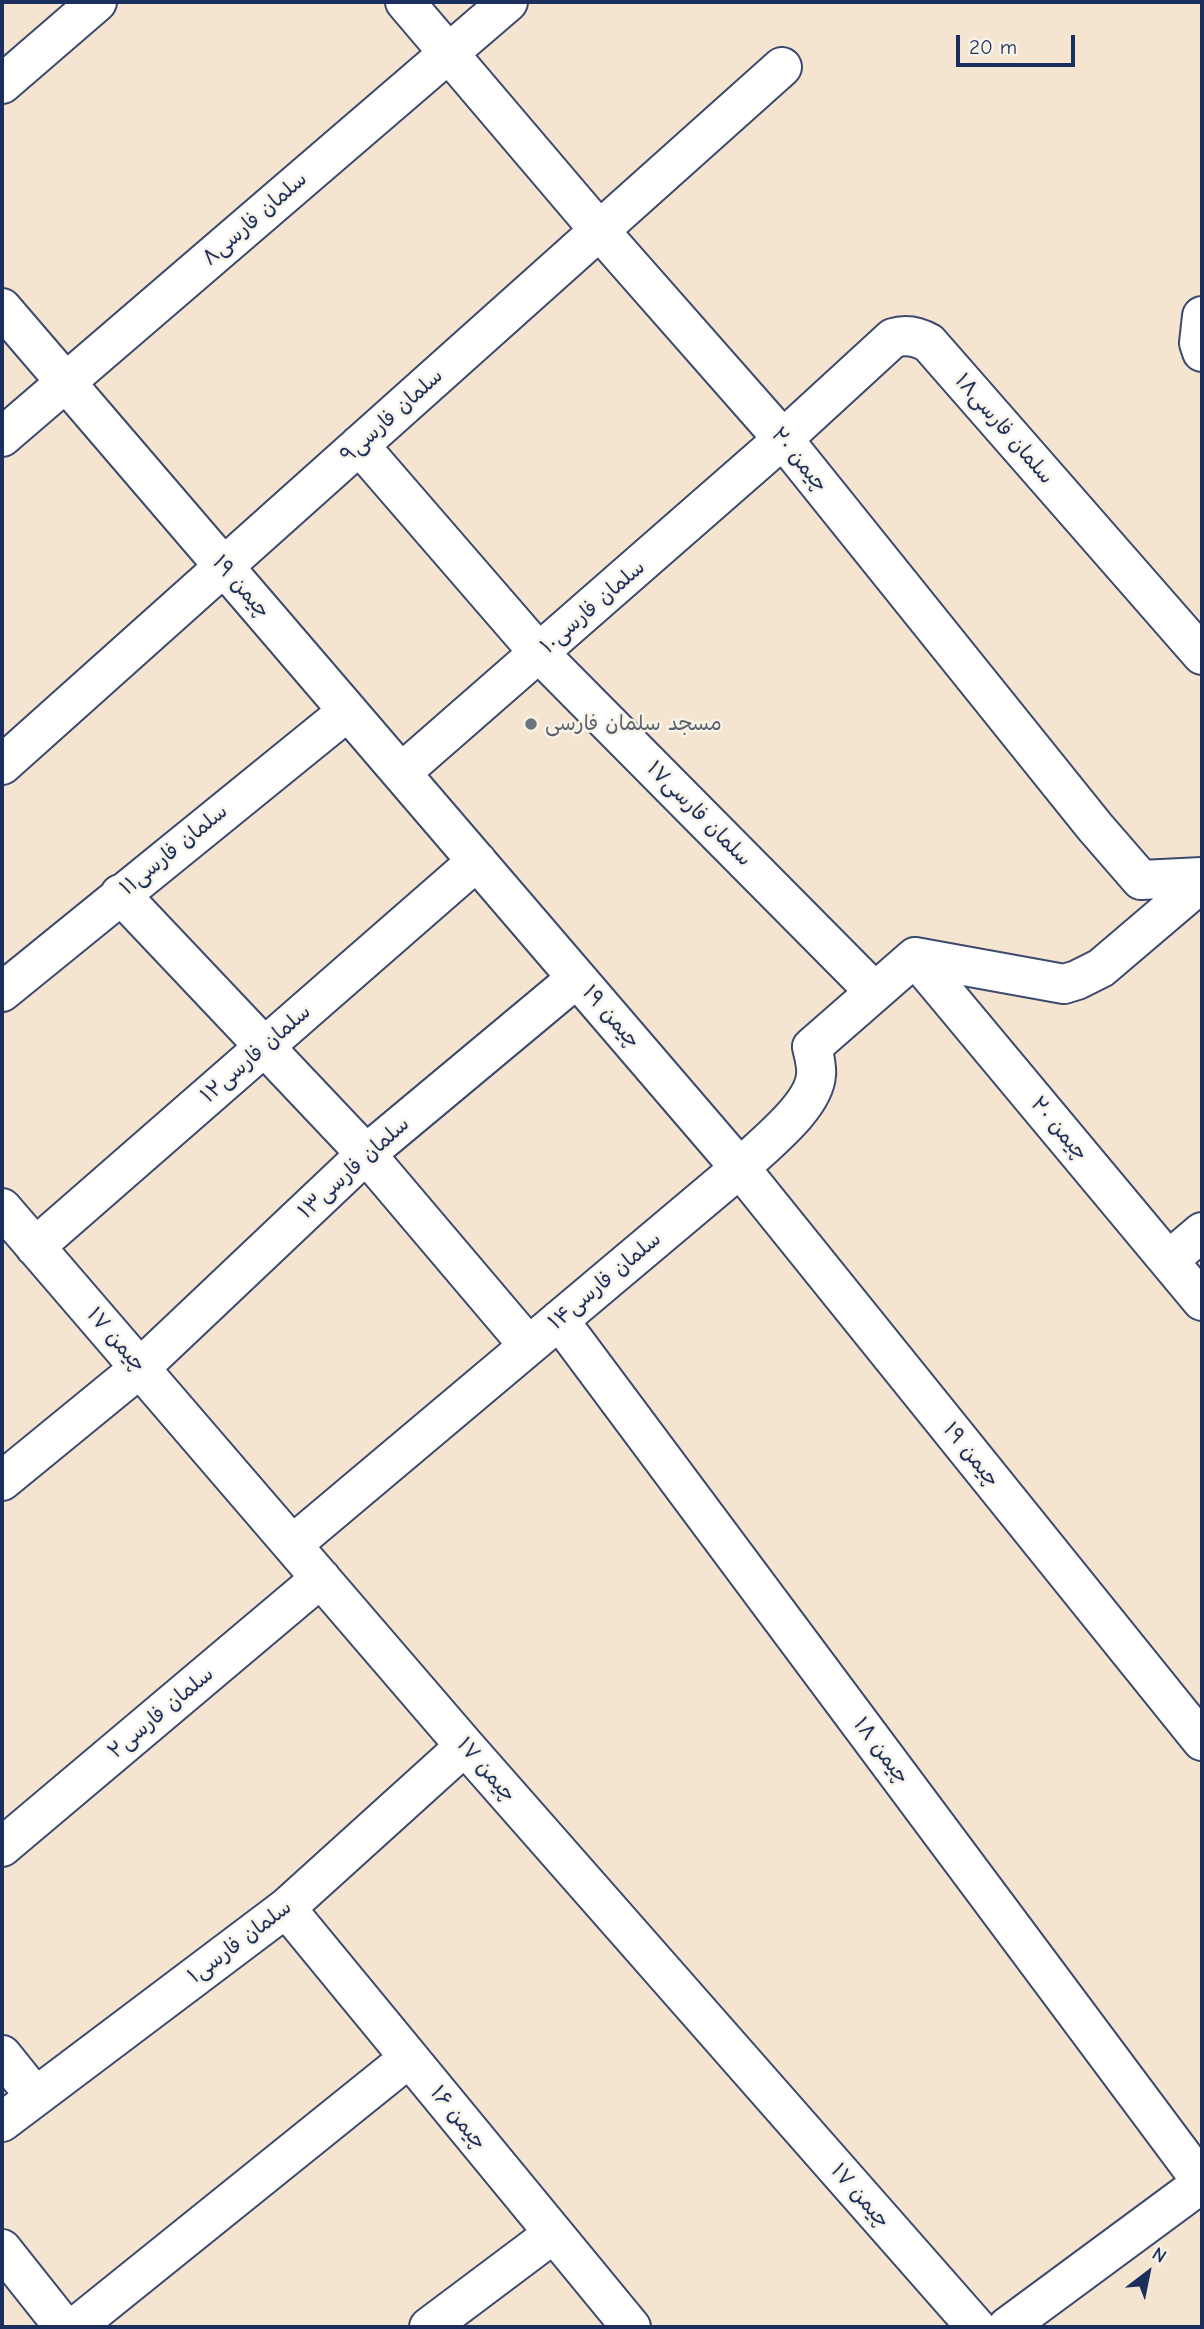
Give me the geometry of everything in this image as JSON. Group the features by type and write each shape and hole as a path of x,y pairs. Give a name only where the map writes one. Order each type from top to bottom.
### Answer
{"street":[{"path":"2,84 97,2"},
{"name":"چیمن ۲۰","path":"405,2 599,230 783,439 1086,816 1141,880 1202,879"},
{"name":"سلمان فارسی۸","path":"2,437 508,2"},
{"name":"سلمان فارسی۹","path":"6,752 223,567 782,67"},
{"name":"چیمن ۱۹","path":"2,308 740,1168 1202,1741"},
{"path":"1202,316 1199,343 1202,352"},
{"name":"سلمان فارسی۱۸","path":"783,439 893,338 901,335 921,338 929,343 1202,655"},
{"name":"سلمان فارسی۱۰","path":"401,773 783,439"},
{"name":"سلمان فارسی۱۷","path":"359,445 540,654 874,991"},
{"name":"سلمان فارسی۱۱","path":"2,992 348,711"},
{"name":"سلمان فارسی۱۲","path":"35,1247 477,861"},
{"path":"915,957 1064,984 1101,968 1202,879"},
{"path":"120,894 366,1154 528,1345"},
{"name":"چیمن ۲۰","path":"915,957 1202,1301"},
{"name":"سلمان فارسی۱۴","path":"292,1545 740,1168 810,1096 816,1077 812,1047 915,957"},
{"name":"سلمان فارسی۱۳","path":"2,1481 140,1368 366,1154 577,978"},
{"name":"چیمن ۱۷","path":"2,1208 465,1746 976,2327"},
{"path":"1169,1260 1202,1232"},
{"name":"چیمن ۱۸","path":"559,1320 1202,2183"},
{"name":"سلمان فارسی۲","path":"2,1847 321,1578"},
{"name":"سلمان فارسی۱","path":"2,2122 286,1908 465,1746"},
{"name":"چیمن ۱۶","path":"286,1908 631,2327"},
{"path":"2,2055 35,2096"},
{"path":"75,2327 409,2058"},
{"path":"1007,2327 1202,2183"},
{"path":"429,2327 553,2234"},
{"path":"2,2249 64,2327"}],"place":[{"name":"مسجد سلمان فارسی","path":"531,724"}]}
